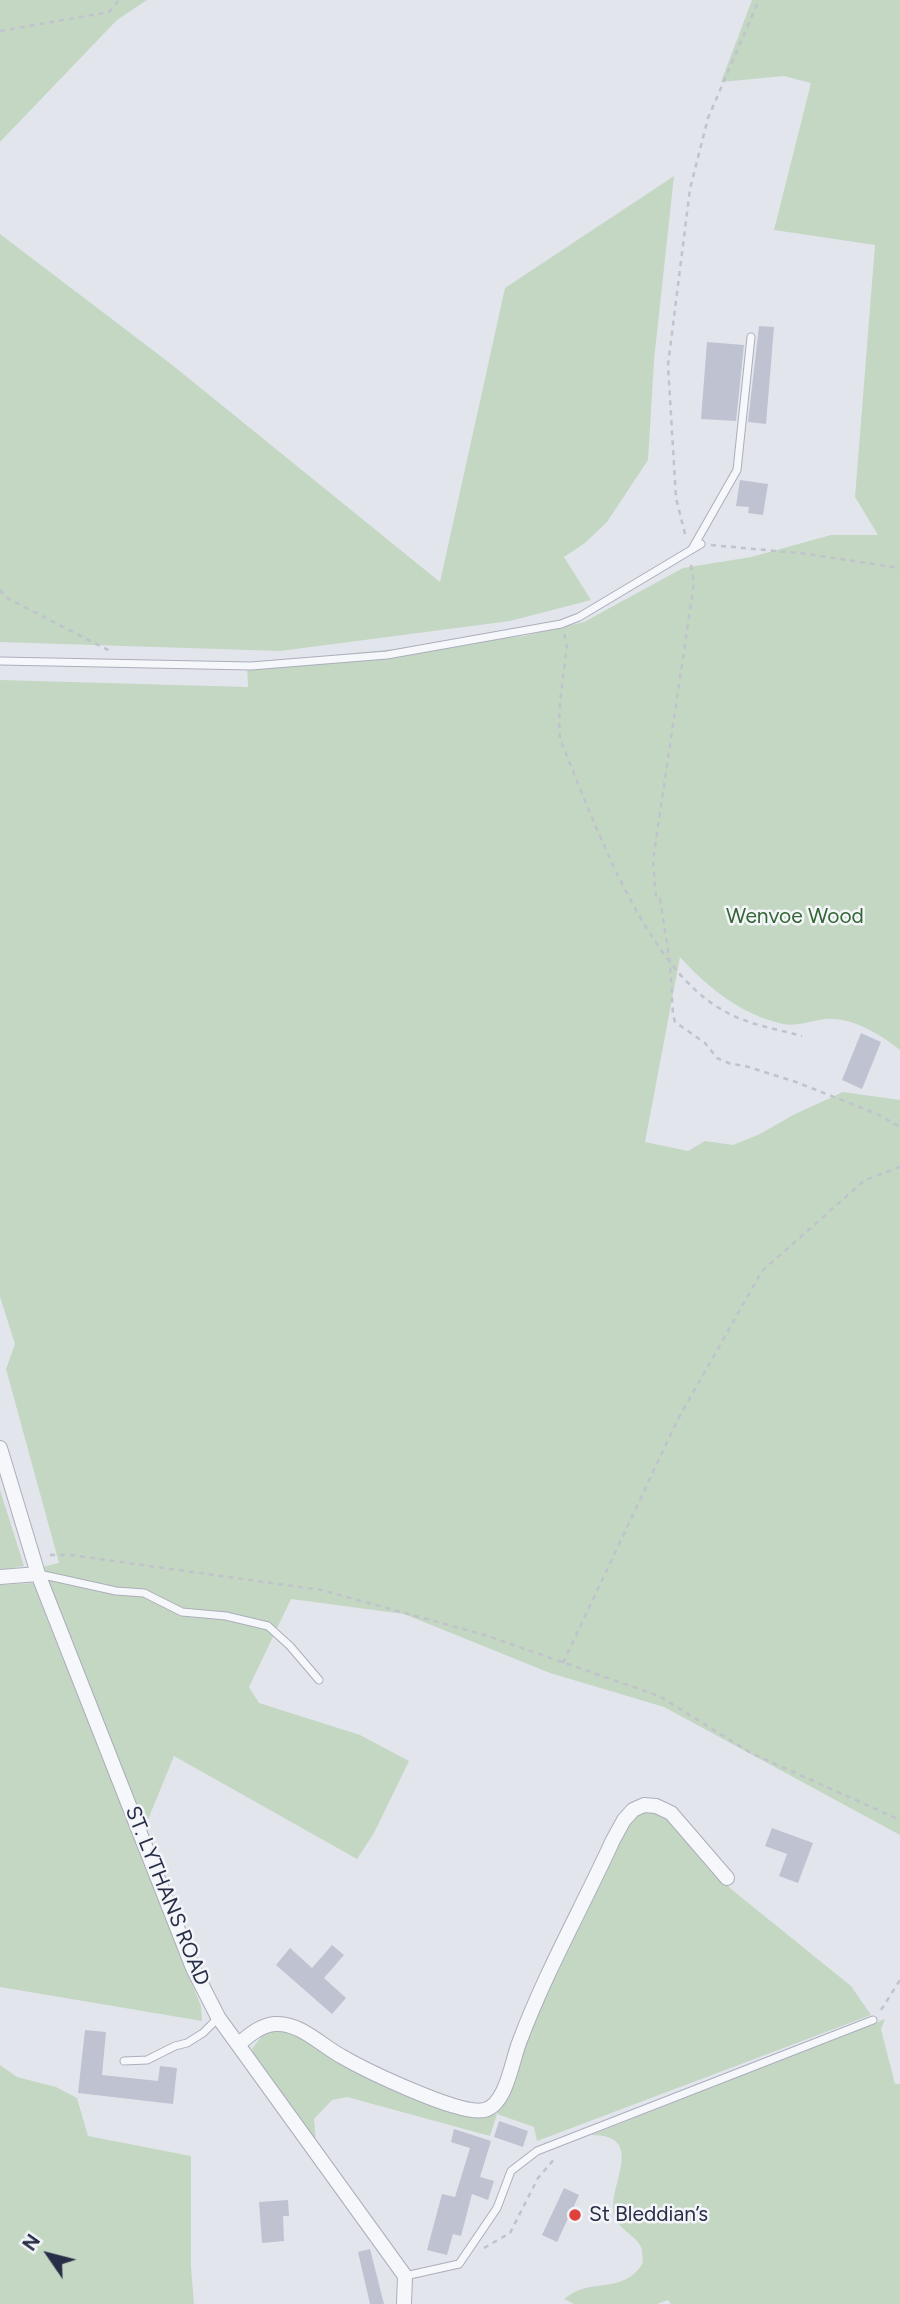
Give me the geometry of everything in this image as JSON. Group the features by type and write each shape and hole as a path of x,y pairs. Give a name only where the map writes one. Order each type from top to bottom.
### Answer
{"street":[{"name":"ST. LYTHANS ROAD","path":"0,1448 38,1574 193,1968 218,2017 405,2276"},
{"path":"0,1577 38,1574"},
{"path":"239,2044 257,2030 273,2024 287,2024 343,2058 380,2075 456,2107 473,2111 486,2110 503,2094 529,2015 613,1840 633,1810 644,1805 656,1806 671,1813 727,1878"},
{"path":"404,2304 405,2276"}],"lane":[{"path":"691,551 737,470 751,337"},
{"path":"0,661 251,666 387,655 561,624 579,617 701,544"},
{"path":"38,1574 116,1591 144,1593 182,1612 226,1616 268,1626 290,1646 318,1680"},
{"path":"124,2062 148,2060 187,2043 203,2033 218,2017"},
{"path":"405,2276 459,2264 497,2208 511,2171 537,2151 873,2020"}],"path":[{"path":"0,31 109,12 119,0"},
{"path":"758,0 708,118 690,189 668,365 676,498 691,551 694,583 653,860 656,898 660,899 670,963 675,1022 705,1043 717,1058 796,1082 877,1114 900,1127"},
{"path":"701,544 808,554 900,568"},
{"path":"0,590 5,597 116,654"},
{"path":"561,624 567,642 559,697 560,739 614,868 670,963 705,999 726,1013 802,1036"},
{"path":"563,1662 678,1419 762,1271 865,1180 900,1167"},
{"path":"33,1556 71,1555 321,1590 485,1635 659,1696 751,1753 900,1820"},
{"path":"873,2020 900,1980"},
{"path":"459,2264 510,2233 538,2178 556,2157"}],"green space":[{"path":"0,0 147,0 117,20 0,142"},
{"name":"Wenvoe Wood","path":"752,0 900,0 900,1050 875,1033 846,1021 826,1019 788,1025 768,1020 727,999 680,957 645,1142 688,1151 705,1141 733,1145 843,1092 900,1100 900,1835 664,1707 550,1673 404,1614 291,1599 249,1687 259,1703 360,1735 409,1761 374,1833 357,1859 174,1756 145,1827 42,1567 59,1563 6,1369 15,1344 0,1297 0,680 248,687 247,664 524,636 584,622 683,568 751,557 831,535 878,535 855,497 875,245 774,230 811,83 784,76 721,82"},
{"path":"674,176 654,360 648,460 607,522 585,543 564,557 591,600 510,621 280,651 0,642 0,234 171,364 440,582 505,288"},
{"path":"0,1490 24,1566 0,1570"},
{"path":"33,1583 201,2006 202,2021 0,1987 0,1585"},
{"path":"648,1811 666,1816 731,1889 851,1986 871,2015 537,2141 534,2127 497,2114 508,2095 525,2035 627,1820"},
{"path":"885,2019 881,2029 895,2084 900,2084 900,2304 671,2304 668,2300 657,2304 574,2304 564,2299 585,2288 626,2279 643,2263 641,2247 615,2218 613,2206 622,2154 618,2144 609,2137 591,2135"},
{"path":"283,2028 480,2116 497,2114 490,2136 347,2097 332,2100 314,2119 316,2143 255,2058 252,2049 267,2029"},
{"path":"0,2065 17,2077 56,2087 77,2098 88,2136 191,2156 191,2267 194,2304 0,2304"}],"building":[{"path":"759,326 774,327 766,424 748,422"},
{"path":"707,342 744,345 736,421 701,419"},
{"path":"740,480 768,484 763,515 748,513 749,507 736,506"},
{"path":"861,1033 881,1042 862,1089 842,1080"},
{"path":"772,1828 813,1843 798,1883 779,1876 787,1854 765,1846"},
{"path":"332,1945 344,1955 324,1978 346,1998 332,2014 276,1965 290,1948 312,1968"},
{"path":"85,2030 106,2032 102,2075 158,2081 160,2066 177,2068 173,2104 78,2093"},
{"path":"499,2121 528,2131 523,2147 494,2137"},
{"path":"454,2129 491,2141 480,2177 494,2181 488,2200 472,2194 461,2236 453,2234 447,2255 427,2250 442,2194 455,2197 470,2148 451,2142"},
{"path":"564,2188 579,2195 557,2242 542,2235"},
{"path":"288,2200 289,2216 283,2216 284,2241 262,2243 259,2202"},
{"path":"370,2249 384,2304 370,2304 358,2252"}],"place":[{"name":"St Bleddian’s","path":"575,2215"}]}
